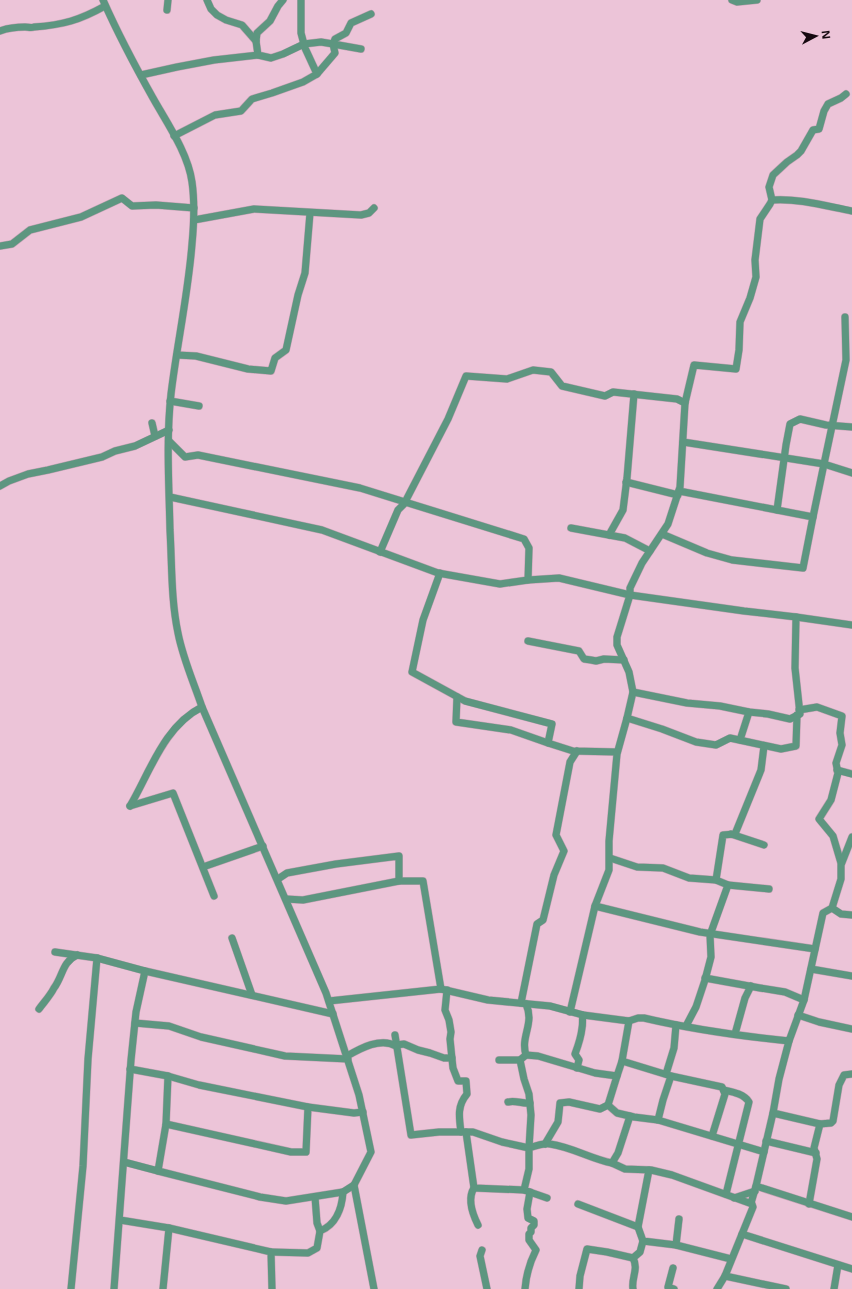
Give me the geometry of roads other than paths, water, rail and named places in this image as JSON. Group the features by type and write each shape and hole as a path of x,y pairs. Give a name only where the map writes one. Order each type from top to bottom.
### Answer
{"street":[{"path":"167,10 168,0"},
{"path":"207,0 211,9 217,15 226,20 242,25 256,41"},
{"path":"258,55 256,41 257,33 270,21 283,0"},
{"path":"301,0 301,33 304,44 317,74"},
{"path":"732,0 737,2 756,0"},
{"path":"0,31 11,28 33,28 70,22 83,17 104,3 174,136 190,170 194,220 188,281 170,401 169,430 172,579 178,635 202,707 278,879 329,1001 363,1112 371,1152 354,1185 343,1192 286,1201 260,1197 124,1162"},
{"path":"174,136 215,115 241,111 252,99 291,86 317,74 335,53 333,44 335,40 346,33 351,24 371,14"},
{"path":"141,75 214,60 258,55 271,58 304,44 321,42 361,49"},
{"path":"570,1012 595,906 609,870 609,841 617,752 633,692 632,680 617,645 617,637 630,595 630,588 642,563 668,524 680,487 685,403 694,365 736,369 739,350 740,322 750,298 756,277 755,260 760,218 772,200 769,187 773,175 797,155 813,130 819,129 824,111 828,104 846,94"},
{"path":"0,246 12,244 30,230 81,217 122,198 132,206 156,205 194,208"},
{"path":"772,200 820,204 852,211"},
{"path":"194,220 254,209 362,215 374,208"},
{"path":"177,355 196,356 248,369 271,371 275,358 286,350 298,295 305,273 310,213"},
{"path":"662,534 707,553 732,560 803,568 846,360 845,317"},
{"path":"380,552 398,510 405,503 448,419 466,376 507,379 533,370 551,372 562,386 605,396 613,392 677,399 685,403"},
{"path":"609,535 623,510 634,394"},
{"path":"170,401 199,406"},
{"path":"777,510 790,424 800,419 832,426 852,427"},
{"path":"152,423 155,436"},
{"path":"0,486 28,474 102,457 115,451 135,446 169,430"},
{"path":"169,441 185,457 198,455 360,488 524,539 529,548 528,580"},
{"path":"683,442 824,464 852,473"},
{"path":"626,482 678,493 814,517"},
{"path":"170,497 322,530 440,573 500,584 559,578 630,595 852,625"},
{"path":"571,528 625,538 650,551"},
{"path":"440,573 424,620 412,672 465,701 552,724 548,743"},
{"path":"627,718 696,742 716,745 730,738 781,749 796,746 798,712 795,668 796,617"},
{"path":"528,641 579,652 584,658 596,661 604,659 624,660"},
{"path":"633,692 687,703 720,706 790,719 798,712 817,707 842,716 840,733 842,745 836,763 838,773 831,800 819,819 833,836 841,863 841,879 832,908 823,913 804,1000 789,1041 779,1079 756,1189 751,1202 753,1207 725,1276 717,1289"},
{"path":"457,697 456,722 511,730 573,751 617,752"},
{"path":"202,707 193,711 174,729 164,742 130,806 173,793 214,896"},
{"path":"740,740 749,712"},
{"path":"716,880 723,835 735,834 761,770 764,746"},
{"path":"526,1289 528,1271 536,1250 529,1240 529,1234 534,1225 534,1221 528,1218 527,1209 531,1115 529,1094 524,1079 523,1058 524,1041 529,1028 528,1021 530,1015 523,1003 537,924 543,920 554,874 564,851 556,835 570,762 577,751"},
{"path":"837,770 852,774"},
{"path":"731,834 764,845"},
{"path":"841,863 852,837"},
{"path":"202,867 263,846"},
{"path":"278,879 287,874 336,864 399,856 399,881"},
{"path":"610,858 637,867 663,868 688,878 716,880 728,885 769,889"},
{"path":"286,899 303,900 399,881 423,881 444,990 445,1010 449,1020 451,1032 450,1039 453,1068 458,1082 466,1081 467,1094 462,1100 459,1111 474,1188 471,1193 473,1214 478,1226"},
{"path":"686,1026 696,1006 705,978 711,957 711,933 728,885"},
{"path":"595,906 700,932 815,949"},
{"path":"832,908 841,914 852,915"},
{"path":"232,938 252,995"},
{"path":"55,952 97,958 145,971 333,1014"},
{"path":"39,1009 55,988 66,963 70,958 77,955"},
{"path":"70,1289 83,1166 88,1060 97,958"},
{"path":"811,969 852,976"},
{"path":"114,1289 130,1069 136,1012 145,971"},
{"path":"705,978 785,992 804,1000"},
{"path":"735,1034 745,998 751,986"},
{"path":"329,1001 444,990 488,1000 550,1006 583,1015 629,1021 644,1018 676,1025 789,1041"},
{"path":"577,1068 579,1060 575,1054 580,1040 583,1015"},
{"path":"798,1015 819,1022 852,1029"},
{"path":"545,1144 558,1122 560,1103 569,1102 600,1109 608,1105 622,1061 629,1021"},
{"path":"135,1023 169,1026 201,1037 285,1056 347,1058 357,1050 384,1042 396,1046 404,1044 444,1058 452,1058"},
{"path":"658,1120 669,1075 674,1048 676,1025"},
{"path":"395,1035 411,1135 439,1132 473,1132 502,1142 529,1148 549,1143 598,1160 612,1163 625,1169 649,1170 672,1175 726,1194 733,1198 751,1202"},
{"path":"499,1060 538,1056 595,1073 617,1076"},
{"path":"622,1061 669,1075 722,1087 724,1090 747,1099 749,1102 726,1194"},
{"path":"130,1069 168,1076 199,1085 308,1107 354,1113 363,1112"},
{"path":"773,1113 820,1124 831,1123 833,1121 839,1085 844,1075 852,1073"},
{"path":"158,1171 166,1124 168,1076"},
{"path":"712,1136 725,1094 724,1090"},
{"path":"508,1102 513,1100 526,1104 530,1103"},
{"path":"608,1105 617,1113 658,1120 764,1152"},
{"path":"166,1124 291,1152 306,1152 308,1107"},
{"path":"612,1163 618,1153 630,1116"},
{"path":"809,1204 818,1159 814,1146 820,1124"},
{"path":"766,1141 816,1153"},
{"path":"633,1258 640,1252 643,1241 638,1227 649,1170"},
{"path":"354,1185 374,1289"},
{"path":"474,1188 527,1191 547,1198"},
{"path":"733,1198 756,1189 852,1217"},
{"path":"320,1231 326,1229 332,1224 338,1214 343,1192"},
{"path":"120,1220 169,1228 271,1252 308,1253 317,1248 320,1231 317,1223 315,1197"},
{"path":"578,1204 638,1227"},
{"path":"676,1245 679,1219"},
{"path":"163,1289 169,1228"},
{"path":"742,1234 852,1269"},
{"path":"643,1241 676,1245 731,1259"},
{"path":"579,1289 580,1276 587,1249 633,1258"},
{"path":"482,1250 480,1256 487,1289"},
{"path":"271,1252 272,1289"},
{"path":"633,1258 636,1269 632,1280 633,1289"},
{"path":"834,1289 838,1265"},
{"path":"673,1268 668,1288 674,1289"},
{"path":"725,1276 786,1289"}]}
